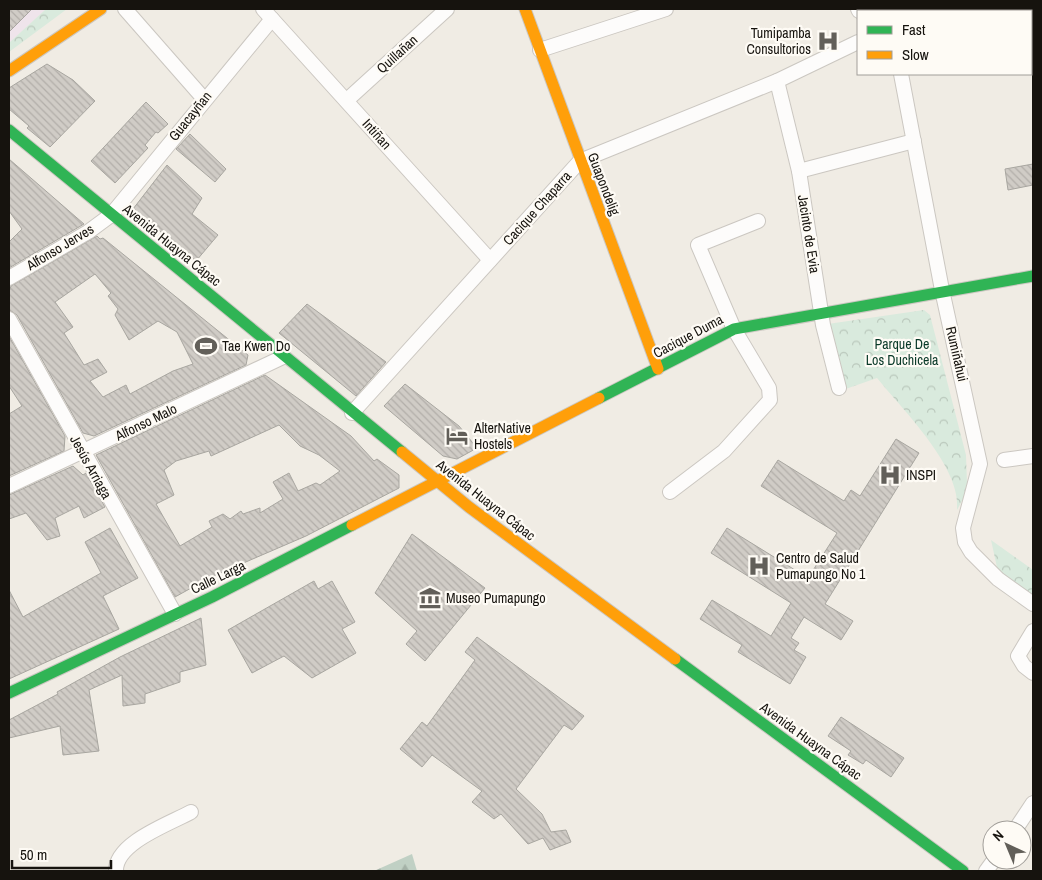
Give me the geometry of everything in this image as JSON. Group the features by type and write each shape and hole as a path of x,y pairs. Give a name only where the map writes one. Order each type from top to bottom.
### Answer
{"street":[{"path":"9,71 101,9"},
{"path":"125,9 204,99"},
{"name":"Quillañan","path":"347,100 447,9"},
{"name":"Guapondelig","path":"525,9 658,369"},
{"path":"540,50 666,9"},
{"name":"Guacayñan","path":"111,214 204,99 267,14"},
{"name":"Intiñan","path":"267,14 347,100 490,260"},
{"name":"Cacique Chaparra","path":"352,413 580,161 777,81 857,42"},
{"name":"Rumiñahui","path":"901,75 942,290 980,464 962,528 965,542 971,552 998,579 1033,604"},
{"name":"Jacinto de Evia","path":"777,81 799,171 821,313 839,388"},
{"name":"Avenida Huayna Cápac","path":"9,130 283,357 492,524 963,871"},
{"path":"799,171 914,141"},
{"name":"Alfonso Jerves","path":"9,278 88,232 111,214"},
{"path":"670,492 724,451 770,400 769,388 734,329 698,245 758,221"},
{"name":"Cacique Duma","path":"439,482 734,329 942,290 1033,276"},
{"name":"Jesús Arriaga","path":"9,319 175,614"},
{"name":"Alfonso Malo","path":"9,486 283,357"},
{"path":"1004,460 1033,456"},
{"name":"Calle Larga","path":"9,693 175,614 439,482"},
{"path":"1033,632 1018,656 1020,661 1033,673"},
{"path":"1022,820 1033,803"},
{"path":"116,871 118,858 127,847 191,812"}],"shaded area":[{"path":"9,9 46,9 9,43"}],"green space":[{"path":"46,9 67,9 9,52 9,43"},
{"name":"Parque De Los Duchicela","path":"924,310 930,315 966,455 967,483 964,497 957,510 956,494 941,458 929,440 877,378 837,392 817,327 814,326"},
{"path":"991,540 1033,570 1033,597 998,572"},
{"path":"412,854 417,871 374,871"}],"building":[{"path":"9,9 32,9 9,32"},
{"path":"47,64 73,80 95,101 50,147 27,128 29,126 9,109 9,88"},
{"path":"146,102 168,124 158,133 156,132 145,145 148,148 115,183 91,161"},
{"path":"190,134 226,169 215,182 176,149"},
{"path":"9,159 84,224 9,268 9,242 22,229 9,211"},
{"path":"1033,164 1033,185 1008,190 1005,169"},
{"path":"167,165 202,198 192,214 218,235 196,261 133,209"},
{"path":"97,236 100,239 103,238 248,355 246,365 94,436 83,433 17,315 9,310 11,286","holes":["95,274 111,293 108,296 118,309 115,315 129,340 158,321 177,332 193,364 173,371 130,394 126,385 103,397 90,381 107,372 98,359 84,365 64,333 73,327 55,302"]},
{"path":"307,304 386,362 356,396 279,333"},
{"path":"9,336 65,436 64,451 9,476 9,414 22,406 9,386"},
{"path":"265,375 351,436 374,461 377,459 399,475 399,488 306,536 211,577 175,597 96,455","holes":["279,425 300,446 319,455 340,471 320,485 316,483 298,491 289,473 273,482 283,499 260,513 260,508 243,514 241,511 230,519 223,514 209,521 212,527 180,546 156,504 174,495 164,470 176,461 209,451 211,456"]},
{"path":"405,384 459,426 477,448 457,459 443,456 384,406"},
{"name":"Centro de Salud Pumapungo No 1","path":"896,439 919,453 825,604 853,621 841,640 804,617 791,638 799,643 794,650 806,657 790,684 738,652 742,645 700,619 712,600 771,636 791,603 711,553 727,528 808,578 837,533 761,486 778,460 844,501 851,490 860,496"},
{"path":"73,466 83,475 86,473 105,507 84,518 79,506 55,518 60,536 47,540 26,513 9,519 9,495"},
{"path":"110,528 138,578 103,596 119,629 9,679 9,590 23,617 101,573 85,542"},
{"path":"412,534 485,588 425,661 406,644 417,631 375,593"},
{"path":"314,581 318,589 332,581 355,622 342,629 356,653 312,678 284,656 252,673 228,630"},
{"path":"201,618 206,665 180,672 180,682 145,694 145,703 123,706 122,675 89,690 99,751 63,755 60,726 9,738 9,720 58,694 57,692 120,657"},
{"path":"477,637 584,716 572,730 564,725 516,789 542,814 551,832 566,830 571,842 550,850 543,838 528,844 501,814 494,819 472,802 482,791 432,755 422,767 400,749 422,722 427,726 475,660 465,652"},
{"path":"841,717 904,758 891,777 866,760 863,764 848,755 851,751 828,736"}],"traffic: fast":[{"path":"9,130 402,452"},
{"path":"599,398 734,329 1033,276"},
{"path":"9,693 212,597 352,525"},
{"path":"675,659 963,871"}],"traffic: slow":[{"path":"9,71 101,9"},
{"path":"525,9 658,369"},
{"path":"352,525 599,398"},
{"path":"402,452 469,507 675,659"}],"place":[{"name":"Tumipamba Consultorios","path":"828,41"},
{"name":"Tae Kwen Do","path":"206,346"},
{"name":"AlterNative Hostels","path":"457,436"},
{"name":"INSPI","path":"890,475"},
{"name":"Centro de Salud Pumapungo No 1","path":"759,566"},
{"name":"Museo Pumapungo","path":"430,598"}]}
